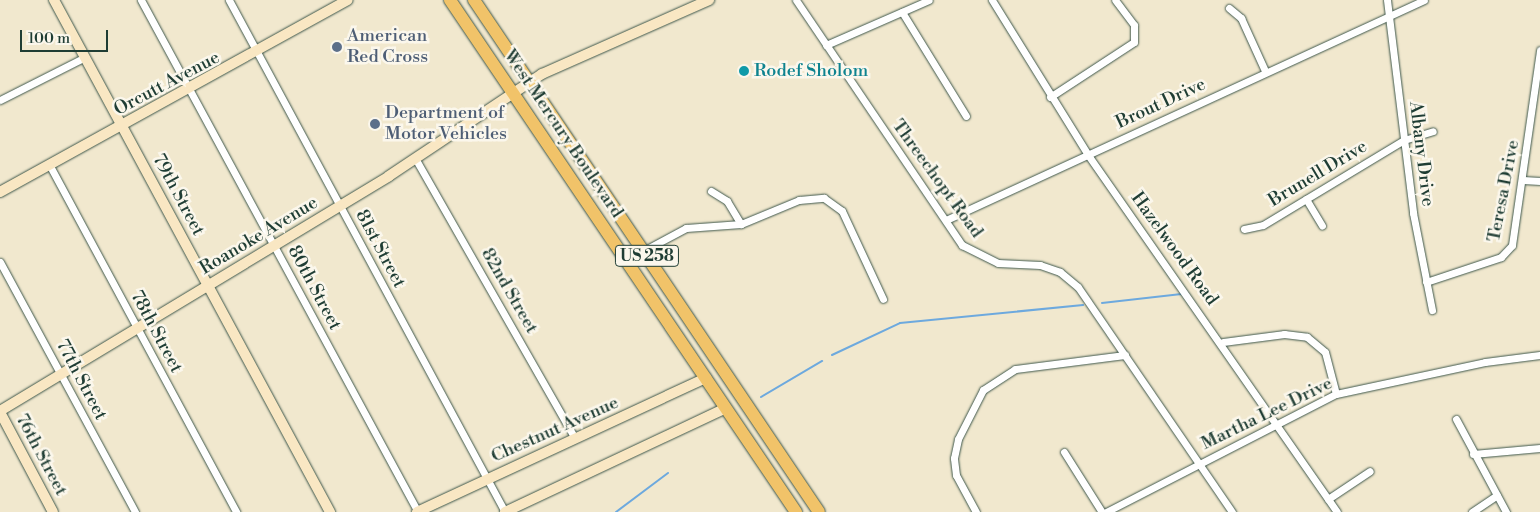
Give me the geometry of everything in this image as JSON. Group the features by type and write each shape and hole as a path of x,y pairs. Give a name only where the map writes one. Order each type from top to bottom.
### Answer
{"highway":[{"name":"West Mercury Boulevard","path":"450,0 796,512"},
{"name":"West Mercury Boulevard","path":"474,0 819,512"},
{"path":"671,325 708,365 718,361"},
{"path":"706,378 718,378 736,402 752,412"}],"street":[{"name":"79th Street","path":"54,0 330,512"},
{"name":"80th Street","path":"141,0 417,512"},
{"name":"81st Street","path":"229,0 505,512"},
{"name":"Orcutt Avenue","path":"0,192 258,54 335,4 348,0"},
{"name":"Roanoke Avenue","path":"0,412 275,246 416,158 529,82 709,0"},
{"name":"Threechopt Road","path":"796,0 962,245 980,258 1060,272 1078,287 1232,512"},
{"path":"826,45 929,0"},
{"name":"Hazelwood Road","path":"992,0 1050,97 1088,155 1223,342 1338,512"},
{"path":"1050,97 1134,42 1134,25 1114,0"},
{"name":"Albany Drive","path":"1387,0 1404,140 1432,310"},
{"name":"Brout Drive","path":"946,220 1265,71 1424,0"},
{"path":"1229,8 1241,18 1265,71"},
{"path":"902,12 966,116"},
{"name":"Teresa Drive","path":"1426,282 1508,253 1523,180 1540,50"},
{"path":"0,100 85,57"},
{"name":"Brunell Drive","path":"1244,229 1263,225 1404,140 1433,131"},
{"name":"82nd Street","path":"416,158 576,439"},
{"name":"78th Street","path":"50,166 236,512"},
{"path":"1523,180 1540,181"},
{"path":"711,191 727,201 741,224"},
{"path":"643,251 686,228 741,224 808,197 832,200 842,211 883,299"},
{"path":"1306,199 1322,226"},
{"name":"77th Street","path":"0,262 135,512"},
{"path":"1223,342 1284,334 1307,337 1325,352 1336,394"},
{"path":"976,512 956,475 954,458 958,439 983,390 1015,368 1125,355"},
{"name":"Martha Lee Drive","path":"1106,512 1336,394 1485,362 1540,355"},
{"name":"Chestnut Avenue","path":"417,512 706,378"},
{"path":"505,512 726,408"},
{"name":"76th Street","path":"0,412 53,512"},
{"path":"1456,419 1473,454 1506,512"},
{"path":"1473,454 1540,448"},
{"path":"1064,452 1102,512"},
{"path":"1328,499 1370,471"},
{"path":"1472,512 1496,495"}],"waterway":[{"path":"1102,303 1181,294"},
{"path":"832,355 900,323 1083,305"},
{"path":"761,397 822,361"},
{"path":"616,512 668,473"}],"place":[{"name":"American Red Cross","path":"337,47"},
{"name":"Rodef Sholom","path":"744,71"},
{"name":"Department of Motor Vehicles","path":"375,124"}]}
